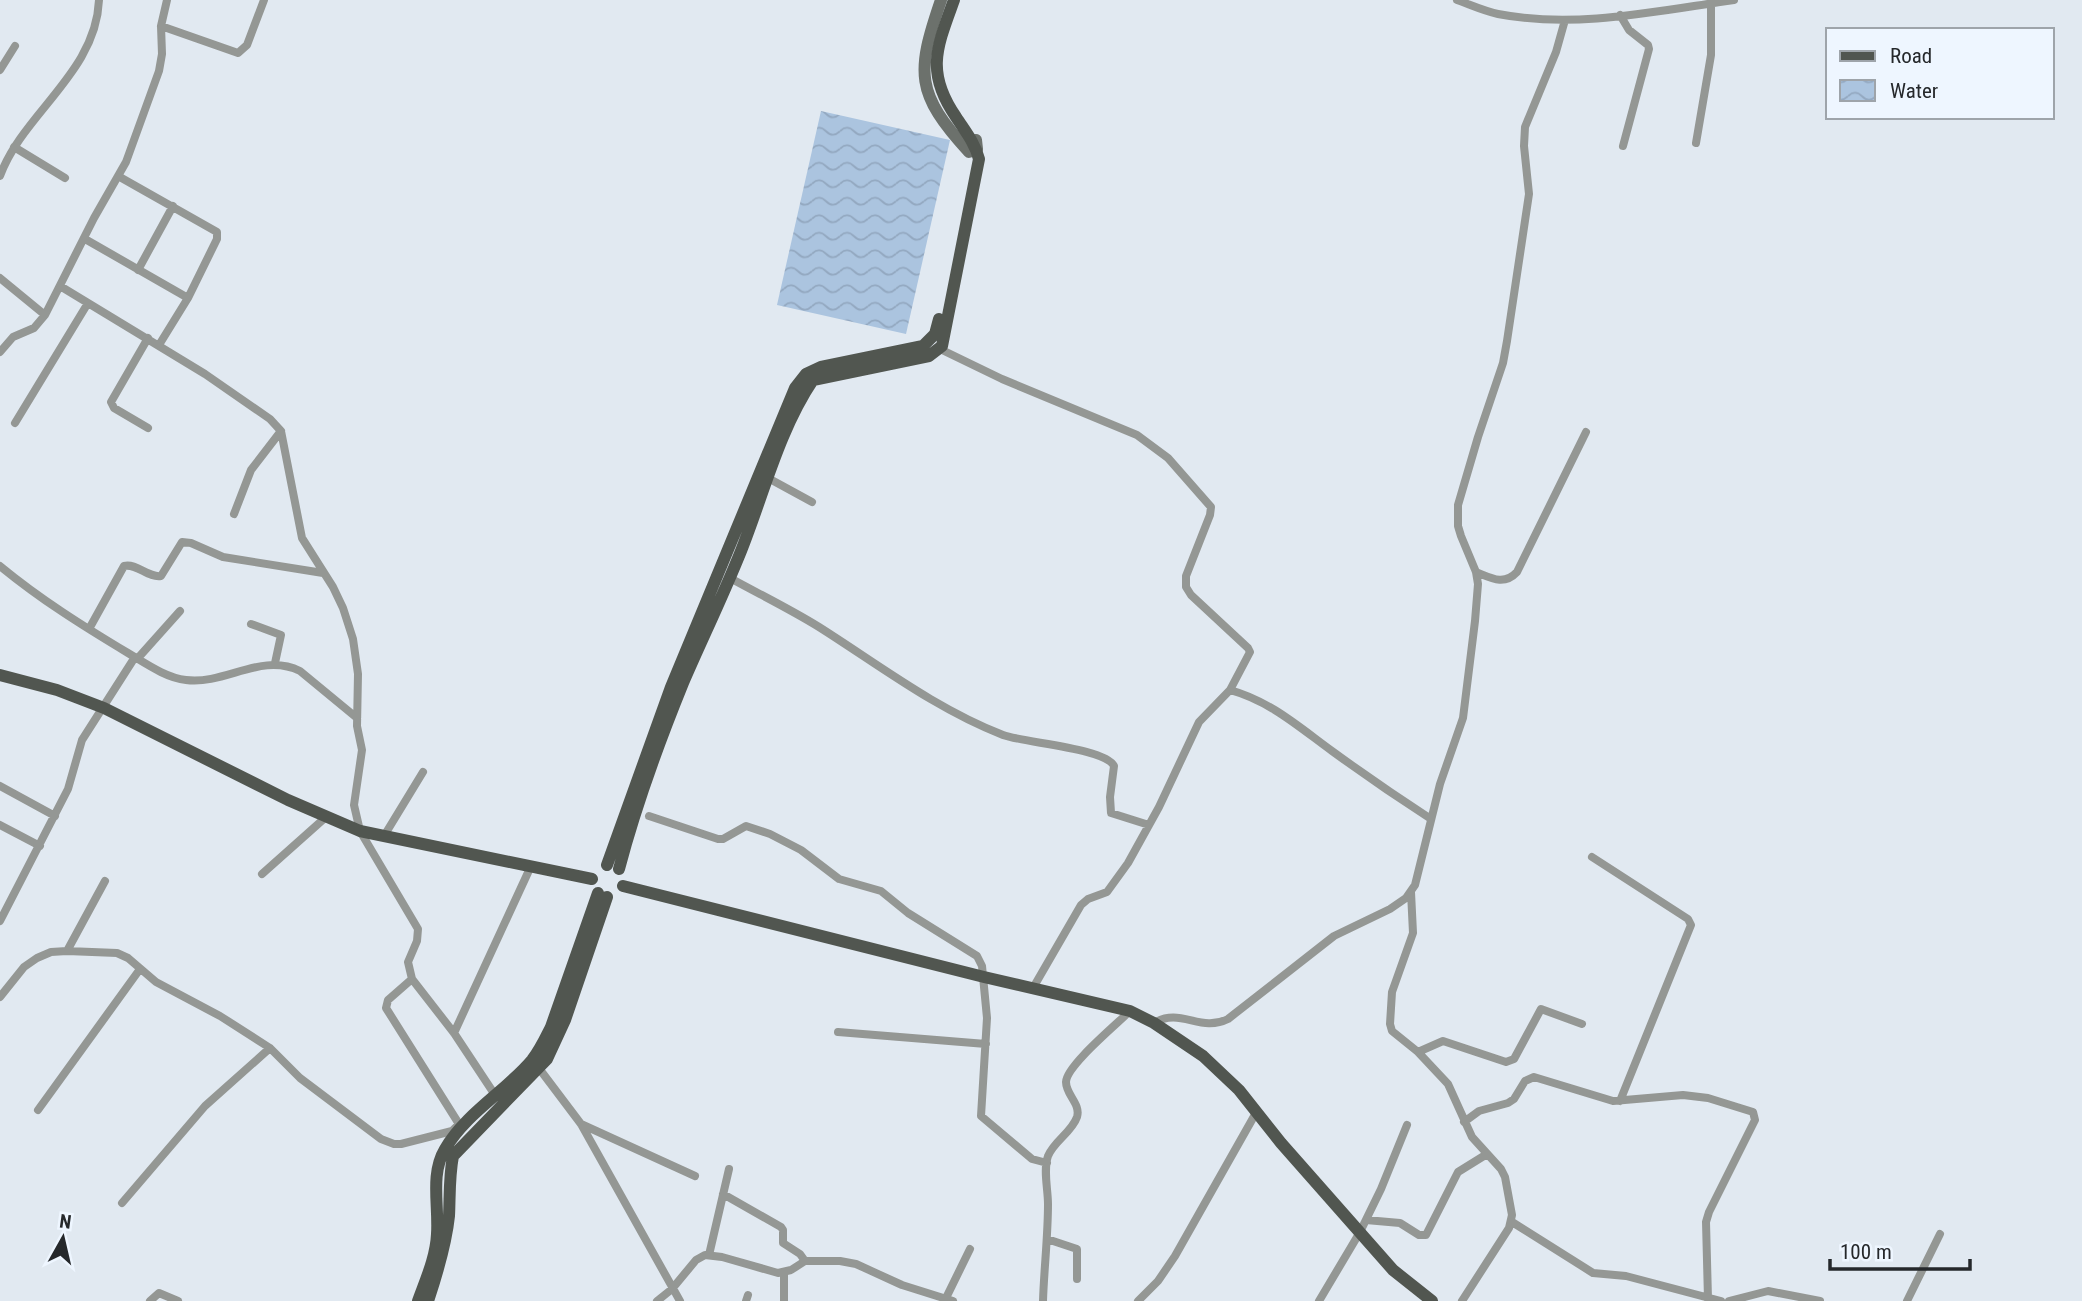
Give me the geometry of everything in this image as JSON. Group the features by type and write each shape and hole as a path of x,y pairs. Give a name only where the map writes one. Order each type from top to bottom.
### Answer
{"main road":[{"path":"613,867 626,842 683,685 730,578 803,394 813,380 929,356 940,349 979,159 937,102 931,89 931,44 944,0"},
{"path":"613,867 671,687 795,388 806,374 821,368 923,346 934,334 969,175 971,147 942,97 936,75 938,46 956,0"},
{"path":"0,675 57,690 104,708 326,817 360,831 592,879 603,895"},
{"path":"592,879 597,870 613,867"},
{"path":"603,895 615,895 623,886 622,875 613,867"},
{"path":"623,886 1130,1011 1154,1023 1203,1056 1257,1111 1281,1143 1393,1270 1432,1301"},
{"path":"428,1301 439,1268 449,1217 449,1174 453,1156 547,1059 565,1020 603,895"},
{"path":"418,1301 436,1247 437,1172 440,1159 459,1130 531,1060 542,1045 603,895"}],"street":[{"path":"0,176 12,149 64,85 90,38 99,0"},
{"path":"0,352 13,337 34,328 45,315 126,162 159,71 162,54 161,26 167,0"},
{"path":"161,26 237,53 247,45 264,0"},
{"path":"1457,0 1495,13 1528,19 1564,20 1620,15 1667,5 1711,4 1734,0"},
{"path":"1696,143 1712,55 1711,4"},
{"path":"1620,15 1629,30 1648,45 1649,49 1623,146"},
{"path":"1467,1300 1512,1222 1505,1177 1501,1169 1475,1142 1448,1084 1418,1052 1392,1031 1389,1018 1392,992 1412,940 1411,892 1440,784 1463,718 1478,594 1476,572 1458,526 1458,505 1503,363 1507,341 1529,194 1524,146 1525,127 1559,44 1564,20"},
{"path":"0,70 15,46"},
{"path":"0,145 65,178"},
{"path":"118,176 214,229 218,235 188,298 159,345"},
{"path":"138,270 173,206"},
{"path":"85,239 188,298"},
{"path":"0,278 45,315"},
{"path":"60,286 159,345 270,419 281,431 298,525 307,548 343,608 353,639 358,674 357,718 362,750 354,806 360,831 418,929 417,941 408,962 412,979 454,1033 495,1095"},
{"path":"15,423 88,303"},
{"path":"148,338 111,402 114,408 148,428"},
{"path":"940,349 1002,379 1137,435 1168,458 1211,507 1185,581 1191,595 1248,648 1250,656 1230,690 1199,722 1128,863 1107,892 1088,899 1081,905 1033,988"},
{"path":"234,514 251,470 281,431"},
{"path":"1476,572 1503,581 1517,572 1586,432"},
{"path":"768,478 812,502"},
{"path":"89,629 124,566 130,565 154,576 161,576 181,542 191,543 223,557 323,573"},
{"path":"0,566 52,606 136,658 173,677 185,680 222,677 262,665 275,663 289,666 300,671 357,718"},
{"path":"730,578 816,625 918,692 1005,736 1110,759 1114,766 1111,813 1149,825"},
{"path":"0,921 3,910 40,846 68,789 82,740 136,658 180,611"},
{"path":"251,624 281,635 275,663"},
{"path":"1230,690 1252,696 1273,708 1385,790 1431,819"},
{"path":"384,836 423,772"},
{"path":"0,786 55,816"},
{"path":"649,816 718,839 723,839 746,826 770,834 801,850 839,879 881,891 908,913 977,956 981,961 984,977 986,1044 981,1116 1032,1159 1047,1163"},
{"path":"262,874 326,817"},
{"path":"0,825 40,846"},
{"path":"1592,857 1688,919 1691,925 1620,1101"},
{"path":"454,1033 531,866"},
{"path":"67,951 105,881"},
{"path":"1154,1023 1169,1016 1205,1024 1220,1023 1334,936 1390,909 1411,892"},
{"path":"1,993 30,962 51,952 117,953 177,995 220,1016 270,1048 300,1078 387,1142 401,1144 452,1131 457,1128 459,1120 386,1008 388,1000 412,979"},
{"path":"38,1110 140,970"},
{"path":"1418,1052 1443,1041 1506,1062 1514,1059 1536,1013 1541,1009 1582,1024"},
{"path":"1043,1301 1047,1240 1047,1163 1052,1149 1070,1129 1078,1114 1078,1108 1066,1085 1070,1070 1130,1011"},
{"path":"838,1032 986,1044"},
{"path":"122,1203 205,1106 270,1048"},
{"path":"538,1067 581,1125 680,1301"},
{"path":"1464,1122 1479,1111 1508,1103 1514,1099 1525,1081 1534,1077 1601,1098 1620,1101 1692,1096 1755,1114 1755,1120 1709,1212 1706,1234 1708,1299"},
{"path":"1141,1298 1158,1281 1175,1255 1257,1111"},
{"path":"581,1125 695,1175"},
{"path":"1319,1301 1360,1233 1407,1125"},
{"path":"1366,1220 1401,1223 1419,1235 1426,1235 1458,1172 1487,1154"},
{"path":"709,1255 729,1169"},
{"path":"723,1194 781,1227 783,1243 800,1254 806,1262"},
{"path":"1512,1222 1593,1273 1626,1276 1721,1301"},
{"path":"1907,1301 1940,1234"},
{"path":"1047,1240 1077,1249 1077,1279"},
{"path":"657,1301 672,1289 696,1259 709,1255 778,1273 784,1273 806,1262 840,1261 856,1264 902,1285 949,1300 970,1249"},
{"path":"784,1273 784,1301"},
{"path":"1729,1301 1768,1291 1820,1301"},
{"path":"150,1301 159,1293 178,1301"}],"water":[{"path":"821,111 950,140 906,334 777,305"}]}
